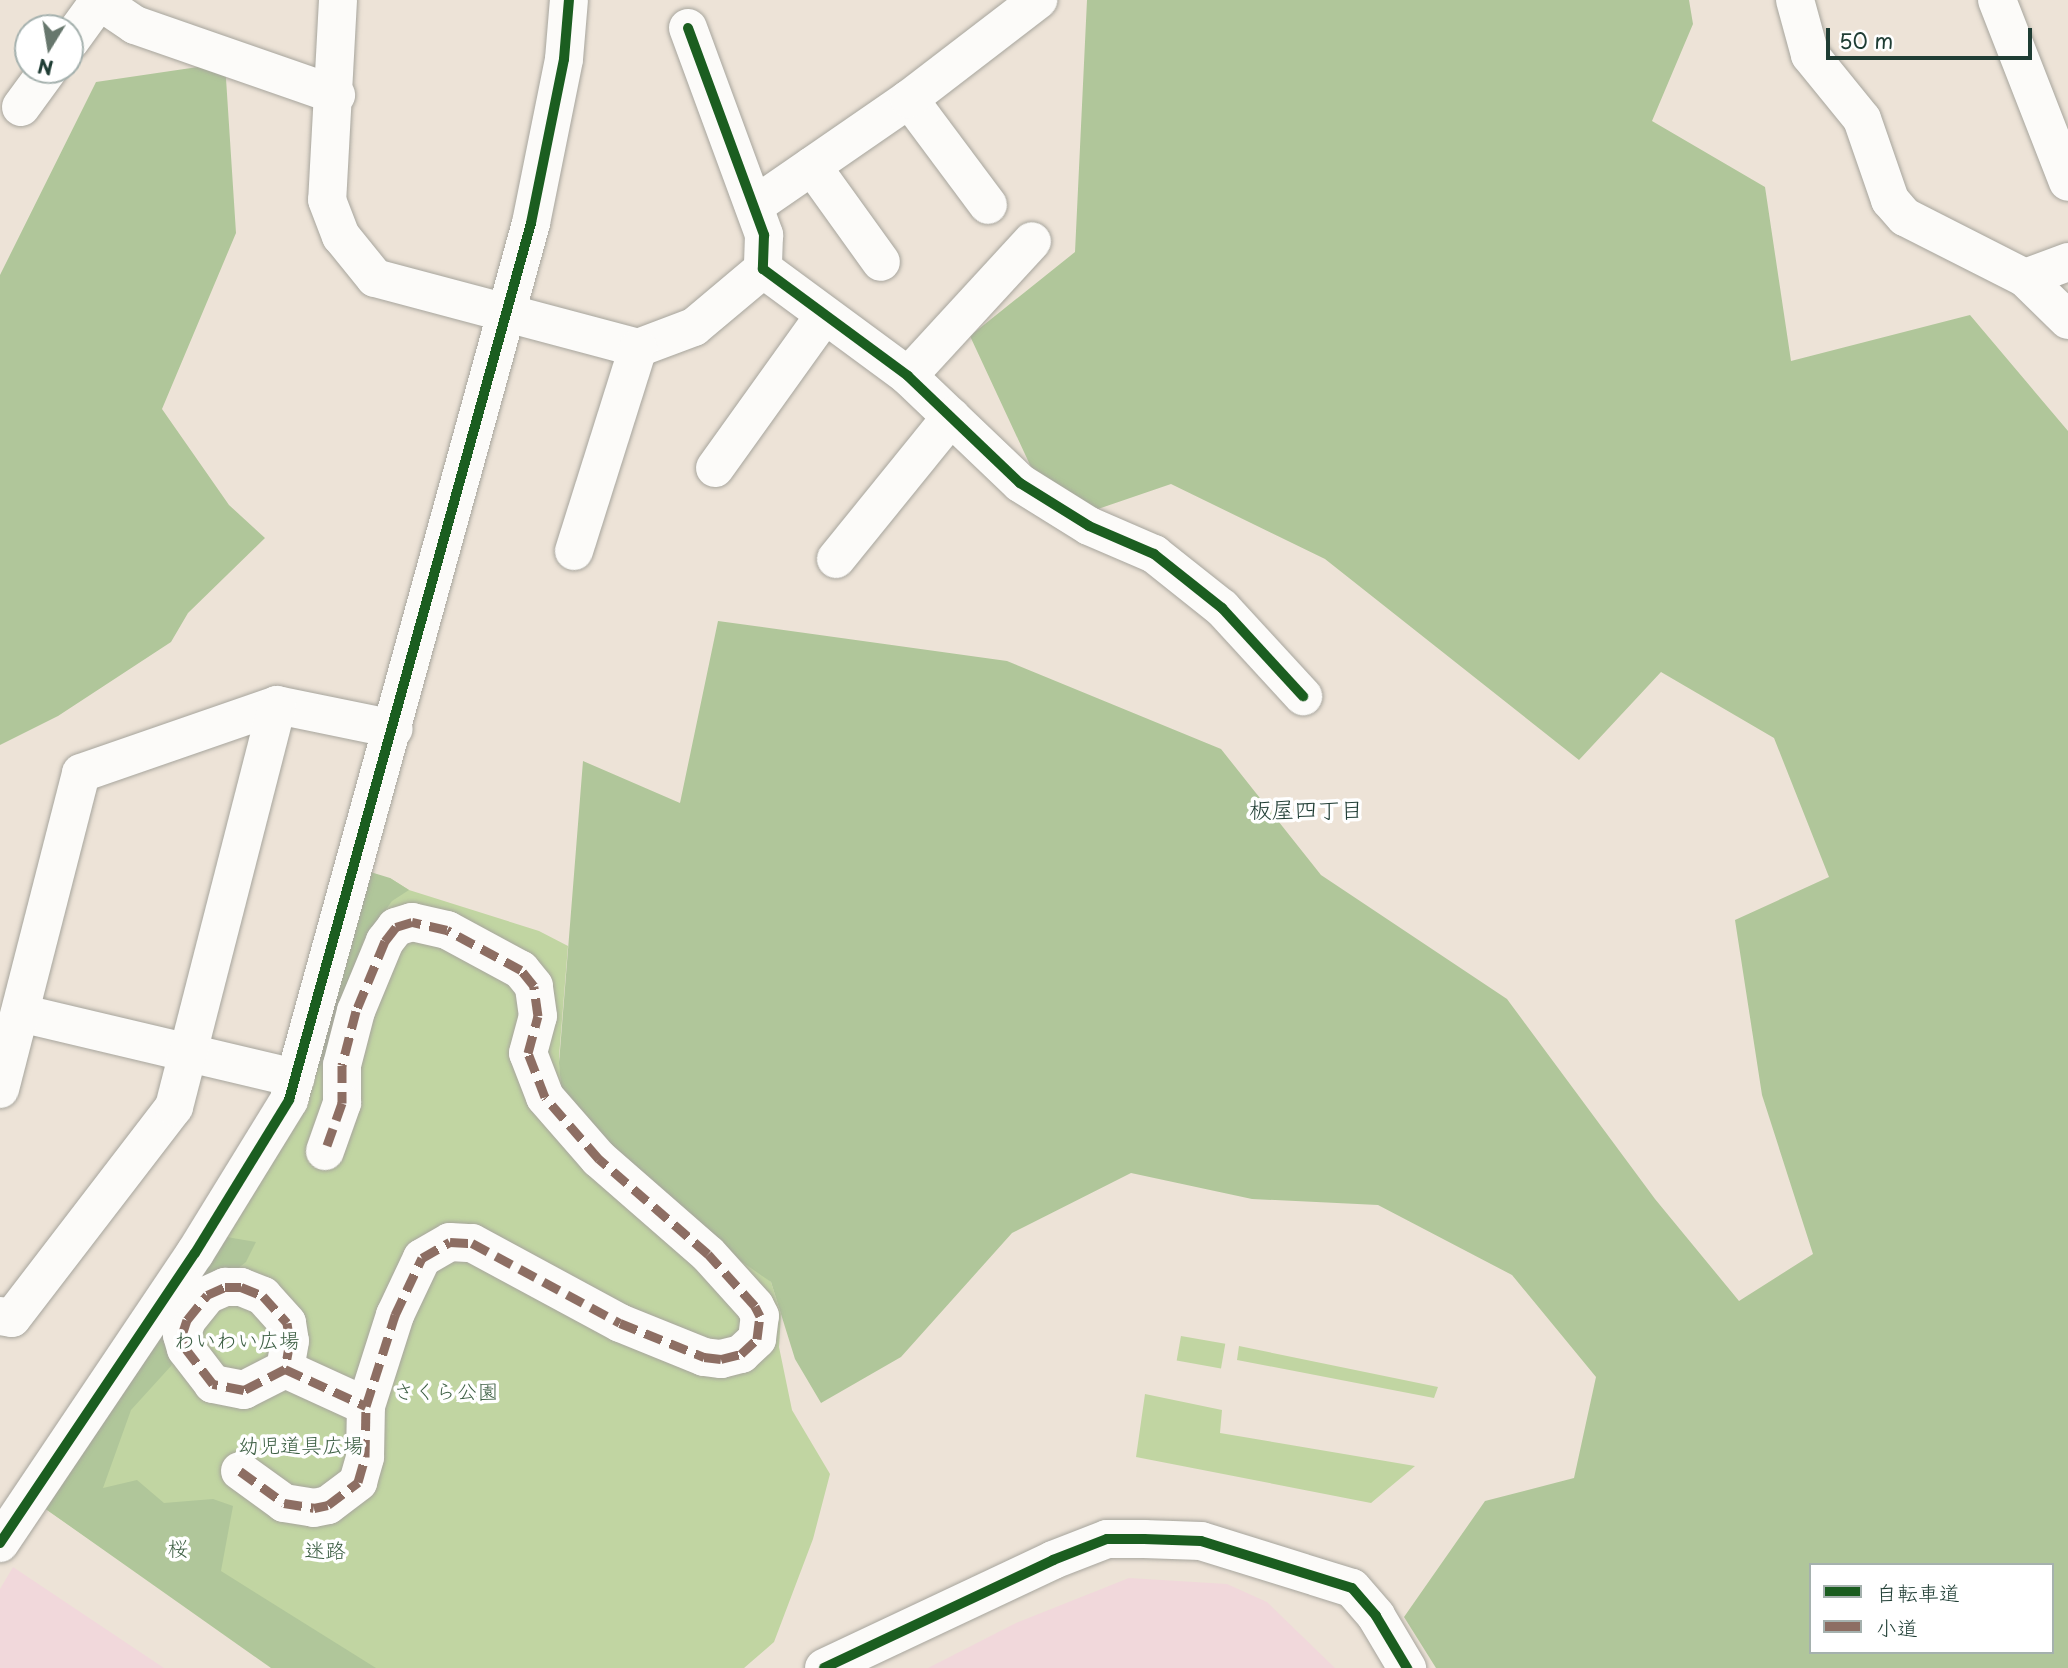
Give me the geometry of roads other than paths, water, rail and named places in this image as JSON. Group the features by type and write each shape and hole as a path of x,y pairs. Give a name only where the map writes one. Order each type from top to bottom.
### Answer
{"street":[{"path":"338,0 336,95 327,200 341,236 375,278 638,348 694,327 763,269 764,235 688,28"},
{"path":"0,1543 195,1254 289,1100 394,729 531,223 564,59 569,0"},
{"path":"754,206 909,99 1038,0"},
{"path":"1796,0 1810,55 1862,119 1890,200 1905,217 2025,278 2068,320"},
{"path":"1997,0 2068,182"},
{"path":"84,22 99,1 135,25 336,95"},
{"path":"21,107 38,84"},
{"path":"909,99 988,205"},
{"path":"812,166 881,262"},
{"path":"908,376 1032,240"},
{"path":"2025,278 2068,262"},
{"path":"763,269 908,376 1020,483 1089,526 1154,554 1222,608 1303,696"},
{"path":"715,468 824,316"},
{"path":"574,551 638,348"},
{"path":"836,559 951,417"},
{"path":"0,1089 81,773 277,705 394,729"},
{"path":"0,1316 12,1318 174,1107 277,705"},
{"path":"240,1471 284,1503 328,1505 358,1482 366,1445 366,1406 410,1281 422,1258 450,1242 472,1243 611,1319 704,1357 721,1359 741,1354 757,1339 760,1316 708,1254 599,1159 545,1097 528,1053 538,1008 529,979 488,950 447,930 412,922 396,927 385,941 356,1011 342,1065 342,1103 325,1151"},
{"path":"20,1013 295,1078"},
{"path":"285,1369 366,1406"},
{"path":"824,1668 1054,1560 1107,1539 1144,1539 1201,1541 1352,1588 1376,1616 1407,1668"}],"district":[{"name":"板屋四丁目","path":"1306,809"}],"park label":[{"name":"わいわい広場","path":"237,1339"},
{"name":"さくら公園","path":"446,1390"},
{"name":"幼児道具広場","path":"301,1444"},
{"name":"桜","path":"178,1547"},
{"name":"迷路","path":"325,1549"}]}
